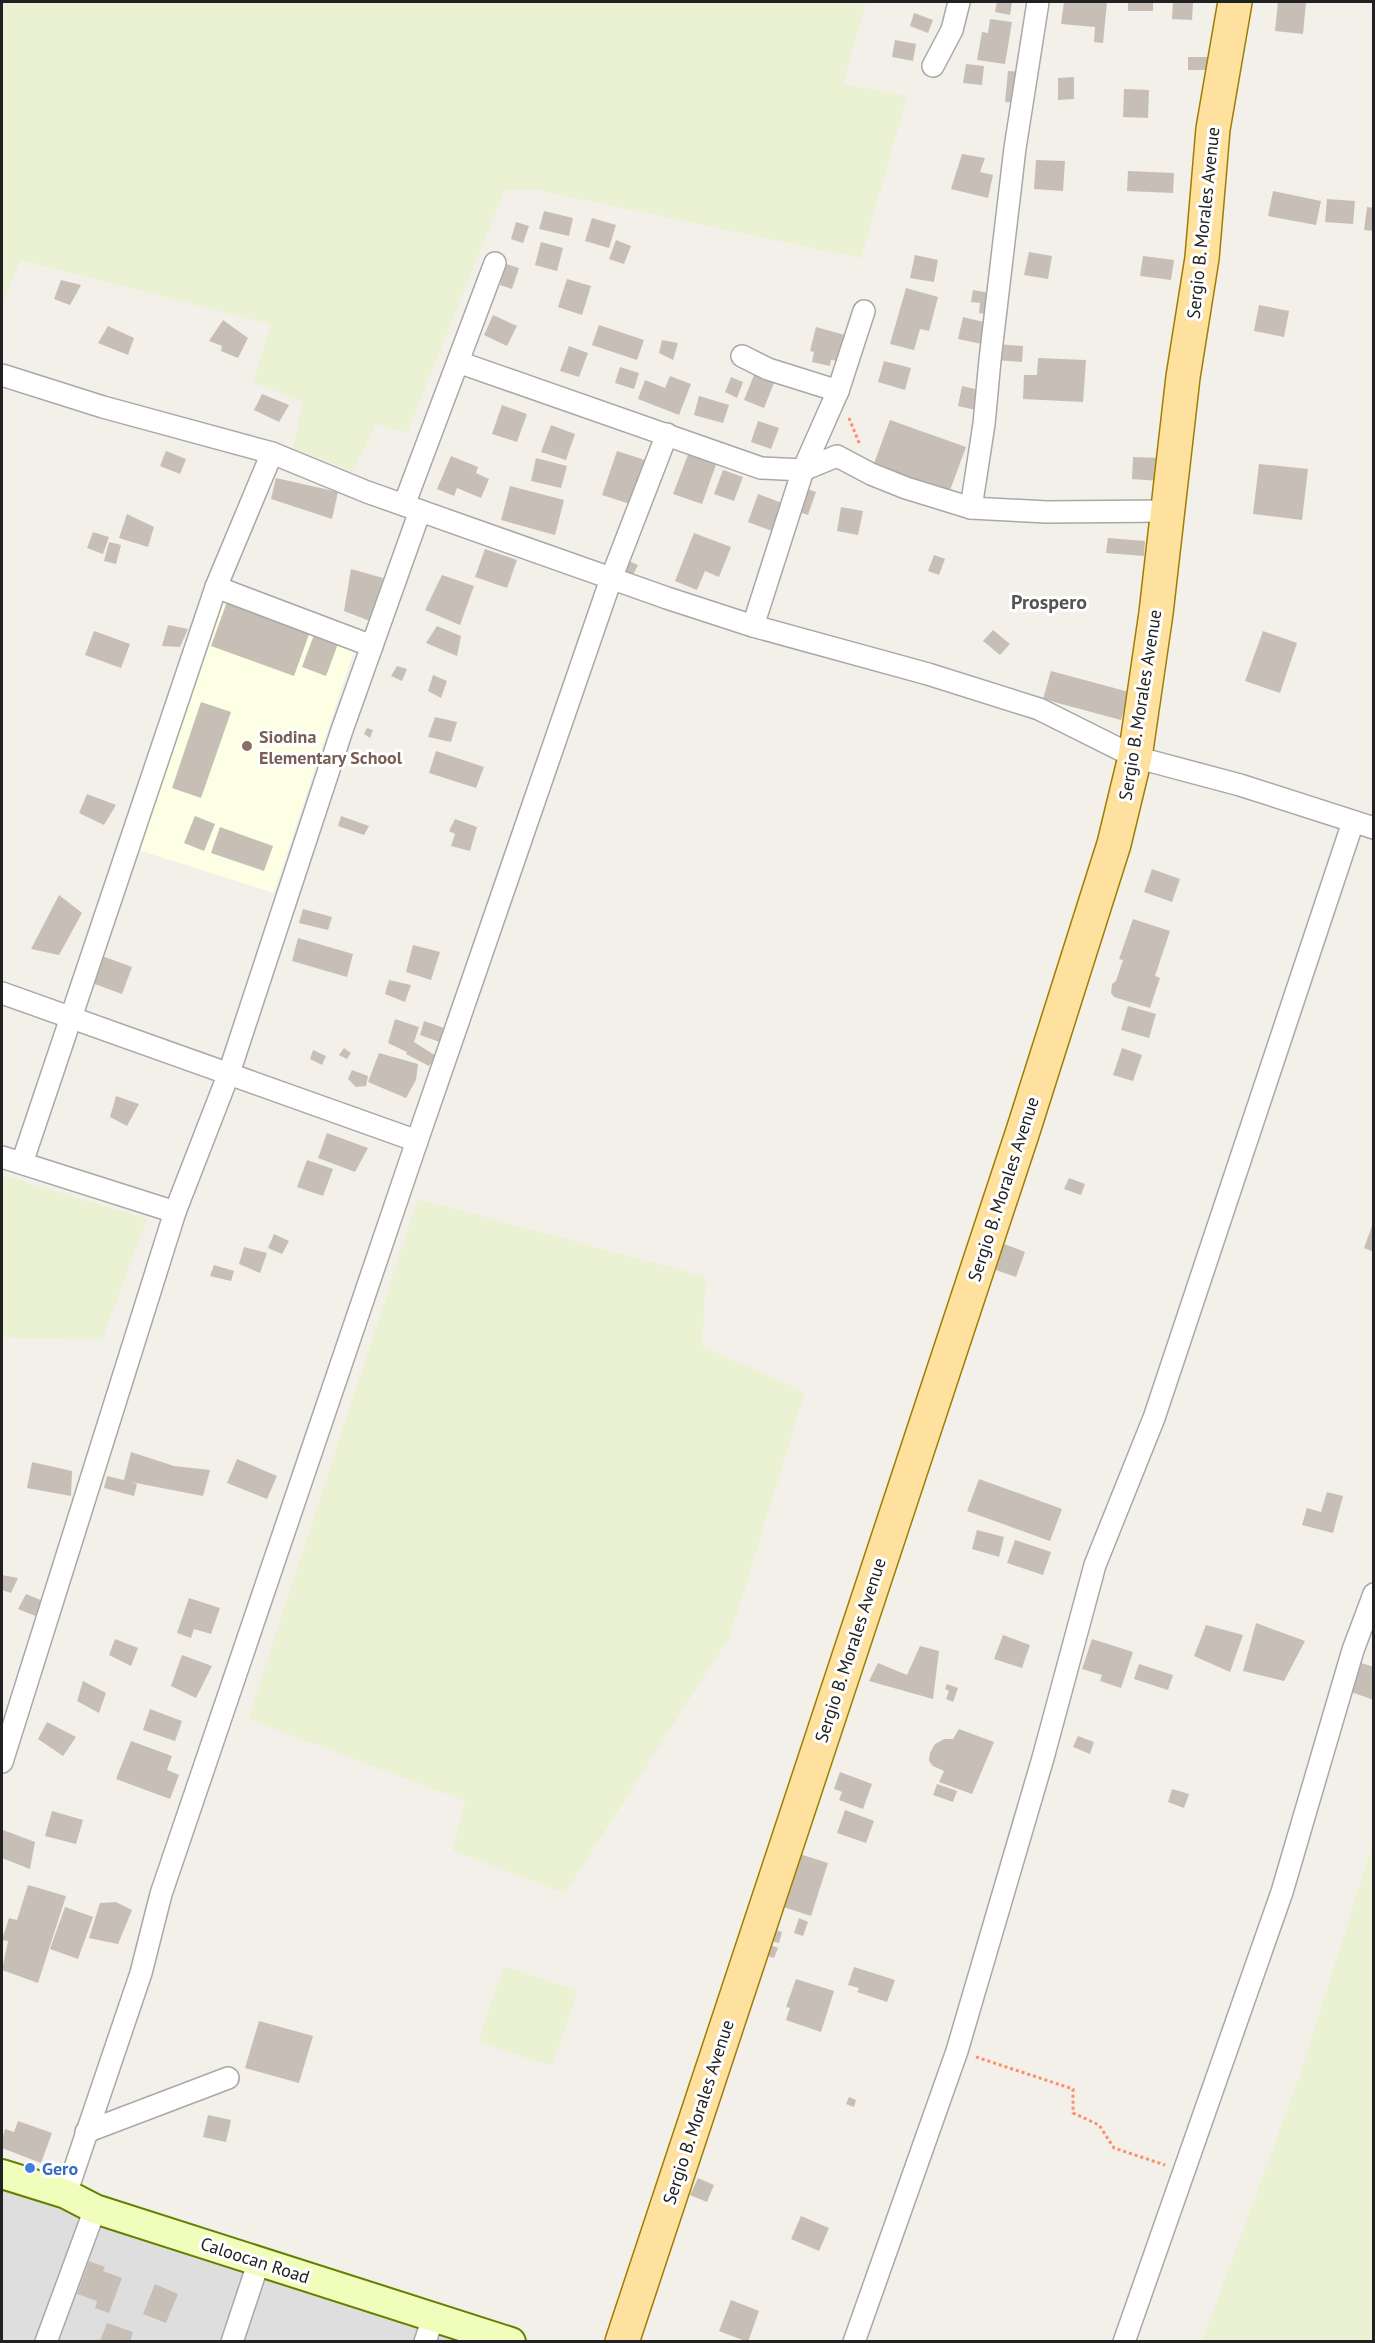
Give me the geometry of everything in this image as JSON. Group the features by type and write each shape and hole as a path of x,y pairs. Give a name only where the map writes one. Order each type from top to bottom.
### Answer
{"main road":[{"name":"Sergio B. Morales Avenue","path":"622,2342 1065,1001 1114,844 1135,757 1184,377 1202,258 1213,129 1235,2"}],"street":[{"path":"933,66 952,30 960,2"},
{"path":"971,508 984,424 1015,148 1038,2"},
{"path":"2,1762 175,1212 229,1074 338,741 372,646 458,362 495,263"},
{"path":"753,626 803,470 838,391 864,311"},
{"path":"742,356 768,369 838,391"},
{"path":"458,362 761,468 803,470 837,456 871,474 906,488 971,508 1047,512 1168,511"},
{"path":"2,375 103,407 272,453 412,508 611,579 753,626 928,674 1039,709 1135,757 1240,785 1374,828"},
{"path":"66,2194 141,1973 162,1894 417,1142 611,579 667,434"},
{"path":"175,1212 12,1160 72,1017 216,587 272,453"},
{"path":"216,587 372,646"},
{"path":"854,2342 957,2051 1043,1758 1095,1565 1170,1374 1353,822"},
{"path":"2,993 417,1142"},
{"path":"1124,2342 1282,1892 1353,1650 1374,1594"},
{"path":"86,2132 228,2078"},
{"name":"Caloocan Road","path":"2,2174 66,2194 96,2209 259,2261 429,2330 511,2342"},
{"path":"46,2342 96,2209"},
{"path":"232,2342 259,2261"}],"path":[{"path":"838,391 871,474"},
{"path":"957,2051 1073,2089 1073,2113 1100,2125 1114,2148 1184,2171"}],"shaded area":[{"path":"2,2 866,2 843,84 907,96 861,258 537,190 505,189 407,433 376,424 353,472 293,448 303,402 253,382 271,324 20,260 2,306"},
{"name":"Siodina Elementary School","path":"222,592 357,642 274,893 138,850"},
{"path":"2,1175 147,1219 102,1340 2,1337"},
{"path":"418,1199 706,1277 702,1346 805,1392 730,1636 565,1893 453,1851 465,1801 248,1719"},
{"path":"1373,1843 1373,2341 1202,2341 1299,2078"},
{"path":"504,1966 578,1991 552,2066 478,2042"},
{"path":"2,2166 101,2200 531,2341 2,2342"}],"building":[{"path":"997,2 1012,2 1010,15 995,12"},
{"path":"1064,2 1107,2 1103,43 1094,42 1095,27 1061,24"},
{"path":"1128,2 1153,2 1153,11 1128,11"},
{"path":"1173,2 1193,2 1192,20 1172,19"},
{"path":"1278,2 1306,2 1303,34 1275,31"},
{"path":"914,13 933,20 928,33 910,26"},
{"path":"990,19 1012,22 1005,64 977,60 982,32 988,33"},
{"path":"895,40 916,44 913,61 892,57"},
{"path":"1188,57 1209,57 1209,70 1188,70"},
{"path":"966,64 984,66 982,85 963,83"},
{"path":"1008,71 1022,72 1020,103 1005,102"},
{"path":"1074,77 1074,99 1058,100 1058,78"},
{"path":"1124,89 1149,90 1148,118 1123,117"},
{"path":"962,154 985,158 980,172 993,175 988,198 951,189"},
{"path":"1036,160 1065,161 1063,191 1034,189"},
{"path":"1128,171 1174,173 1173,193 1127,191"},
{"path":"1273,191 1321,201 1316,225 1268,216"},
{"path":"1327,199 1355,201 1353,224 1325,222"},
{"path":"1367,207 1374,208 1374,231 1364,230"},
{"path":"544,211 573,218 569,236 539,229"},
{"path":"592,218 616,225 609,248 585,241"},
{"path":"516,222 529,226 523,243 511,239"},
{"path":"616,240 631,246 624,264 609,259"},
{"path":"541,242 563,248 557,271 535,265"},
{"path":"1029,252 1052,256 1048,279 1024,275"},
{"path":"915,255 938,260 934,282 910,278"},
{"path":"1143,256 1174,260 1171,280 1140,276"},
{"path":"506,264 519,268 512,289 500,285"},
{"path":"567,279 591,286 582,315 558,307"},
{"path":"61,280 81,285 70,305 54,299"},
{"path":"906,288 938,297 929,331 920,329 914,350 890,344"},
{"path":"973,290 990,293 987,314 979,313 980,303 971,302"},
{"path":"1259,305 1289,311 1284,337 1254,331"},
{"path":"493,315 517,326 507,346 484,335"},
{"path":"963,317 992,324 987,345 958,339"},
{"path":"223,320 248,338 238,358 221,351 222,346 209,341"},
{"path":"599,325 644,340 637,360 592,345"},
{"path":"108,326 134,338 128,355 98,343"},
{"path":"816,327 845,335 838,361 831,360 830,366 812,362 814,352 810,351"},
{"path":"662,340 678,343 673,360 659,353"},
{"path":"996,344 1023,346 1022,362 995,360"},
{"path":"569,346 588,353 579,377 560,371"},
{"path":"1038,358 1086,360 1083,402 1023,399 1024,375 1037,375"},
{"path":"884,361 911,368 905,390 878,382"},
{"path":"620,367 639,373 634,389 615,383"},
{"path":"756,370 776,378 764,408 744,400"},
{"path":"670,376 691,384 679,415 638,399 645,380 665,388"},
{"path":"731,377 743,382 737,398 725,392"},
{"path":"962,386 984,391 980,411 958,406"},
{"path":"262,394 289,405 279,422 254,410"},
{"path":"699,396 729,405 723,423 694,415"},
{"path":"502,405 527,414 517,442 492,434"},
{"path":"890,420 966,447 949,493 873,466"},
{"path":"758,421 779,428 771,449 751,442"},
{"path":"551,425 575,434 566,460 541,452"},
{"path":"166,451 186,459 180,474 160,466"},
{"path":"617,451 645,460 630,504 602,495"},
{"path":"689,452 717,462 702,504 673,494"},
{"path":"451,456 478,467 476,473 489,479 481,498 457,488 454,496 437,489"},
{"path":"1133,457 1161,458 1160,481 1132,479"},
{"path":"536,458 567,466 561,488 531,481"},
{"path":"1259,464 1308,469 1302,520 1253,514"},
{"path":"723,470 743,477 734,501 714,494"},
{"path":"276,478 338,492 332,519 271,499"},
{"path":"510,486 564,500 555,535 501,520"},
{"path":"802,487 816,492 808,515 795,511"},
{"path":"758,494 785,504 775,532 748,522"},
{"path":"841,507 863,511 858,535 837,531"},
{"path":"127,514 154,527 148,547 119,538"},
{"path":"93,532 109,537 103,554 87,548"},
{"path":"694,533 731,547 719,577 705,571 697,590 675,581"},
{"path":"1108,538 1145,541 1144,556 1106,553"},
{"path":"109,542 121,545 116,564 104,561"},
{"path":"485,549 517,560 507,588 475,577"},
{"path":"934,555 945,559 939,575 928,571"},
{"path":"622,558 638,565 633,575 618,568"},
{"path":"351,569 383,578 375,623 344,611"},
{"path":"442,575 474,586 460,625 425,610"},
{"path":"229,596 312,626 294,676 211,646"},
{"path":"168,625 188,629 180,647 162,646"},
{"path":"437,626 461,636 457,656 426,643"},
{"path":"993,630 1010,644 1000,655 983,641"},
{"path":"94,631 130,644 121,668 85,655"},
{"path":"1263,631 1297,643 1280,693 1245,681"},
{"path":"315,632 339,641 326,676 302,667"},
{"path":"397,666 407,669 402,681 391,676"},
{"path":"1051,671 1129,692 1121,720 1043,699"},
{"path":"433,675 447,681 441,698 428,691"},
{"path":"201,702 231,712 201,798 172,788"},
{"path":"435,717 457,722 451,742 428,737"},
{"path":"367,728 373,730 370,738 364,734"},
{"path":"436,751 484,767 476,788 429,773"},
{"path":"87,794 116,805 104,825 79,813"},
{"path":"195,816 215,824 204,851 184,843"},
{"path":"341,816 369,826 364,835 338,826"},
{"path":"455,819 477,827 470,851 451,846 455,834 449,831"},
{"path":"220,827 273,846 264,871 211,853"},
{"path":"1152,869 1180,879 1172,902 1144,892"},
{"path":"59,895 82,913 59,955 31,949"},
{"path":"303,909 332,917 328,930 299,923"},
{"path":"1133,919 1170,931 1155,976 1160,978 1150,1008 1114,997 1111,993 1112,984 1116,981 1123,960 1119,959"},
{"path":"298,938 353,954 347,977 292,961"},
{"path":"413,945 440,952 431,980 406,972"},
{"path":"102,956 132,967 122,994 92,983"},
{"path":"389,980 411,985 405,1002 385,994"},
{"path":"1128,1006 1156,1014 1149,1038 1121,1030"},
{"path":"395,1019 419,1027 414,1042 436,1056 429,1066 388,1043"},
{"path":"424,1021 447,1029 440,1042 420,1035"},
{"path":"344,1048 351,1053 347,1059 339,1055"},
{"path":"1122,1048 1142,1055 1133,1081 1113,1075"},
{"path":"313,1050 326,1056 322,1065 310,1059"},
{"path":"379,1053 418,1064 416,1080 406,1098 368,1082"},
{"path":"352,1070 368,1076 366,1086 356,1087 348,1079"},
{"path":"116,1096 139,1104 127,1126 110,1117"},
{"path":"327,1133 368,1148 355,1172 318,1158"},
{"path":"307,1160 333,1169 323,1196 297,1187"},
{"path":"1069,1178 1085,1184 1081,1195 1064,1189"},
{"path":"1372,1226 1374,1227 1374,1252 1364,1248"},
{"path":"274,1234 289,1241 282,1254 268,1248"},
{"path":"999,1242 1025,1252 1016,1277 990,1268"},
{"path":"244,1247 267,1253 260,1273 239,1264"},
{"path":"214,1265 234,1271 231,1281 210,1276"},
{"path":"131,1452 174,1466 210,1470 203,1496 131,1482 137,1484 134,1496 104,1488 107,1476 124,1480"},
{"path":"237,1459 277,1476 267,1499 227,1483"},
{"path":"32,1462 72,1471 71,1496 27,1488"},
{"path":"979,1479 1062,1509 1050,1541 967,1511"},
{"path":"1327,1492 1343,1496 1333,1533 1302,1525 1307,1508 1321,1512"},
{"path":"977,1530 1004,1537 999,1557 972,1549"},
{"path":"1015,1540 1051,1552 1043,1575 1007,1563"},
{"path":"2,1575 18,1578 11,1593 2,1590"},
{"path":"26,1594 43,1601 38,1617 18,1609"},
{"path":"189,1598 220,1608 211,1634 194,1629 191,1638 177,1633"},
{"path":"1256,1623 1305,1641 1284,1681 1243,1671"},
{"path":"1206,1625 1243,1635 1230,1672 1194,1656"},
{"path":"1003,1635 1030,1645 1022,1668 994,1659"},
{"path":"115,1639 138,1648 131,1666 109,1655"},
{"path":"1092,1639 1133,1652 1121,1688 1100,1681 1102,1675 1082,1669"},
{"path":"920,1646 939,1651 933,1699 869,1681 878,1663 907,1675"},
{"path":"182,1655 212,1666 196,1698 171,1686"},
{"path":"1358,1662 1374,1667 1374,1700 1348,1691"},
{"path":"1139,1664 1173,1675 1168,1690 1134,1679"},
{"path":"83,1681 106,1693 99,1713 77,1701"},
{"path":"947,1684 958,1688 953,1702 946,1699 949,1691 945,1689"},
{"path":"150,1709 182,1721 175,1741 143,1730"},
{"path":"47,1722 76,1737 63,1756 38,1739"},
{"path":"959,1729 994,1742 972,1794 939,1782 944,1771 933,1766 929,1761 935,1744 944,1739 953,1739"},
{"path":"1078,1736 1094,1742 1090,1754 1073,1747"},
{"path":"131,1741 172,1756 167,1770 179,1775 170,1799 116,1779"},
{"path":"840,1772 872,1784 863,1809 839,1800 842,1792 834,1789"},
{"path":"937,1784 957,1791 953,1802 933,1795"},
{"path":"1172,1789 1189,1794 1184,1808 1168,1802"},
{"path":"845,1810 874,1821 866,1843 837,1833"},
{"path":"52,1811 83,1820 76,1844 45,1836"},
{"path":"3,1830 35,1842 30,1869 2,1858"},
{"path":"790,1851 828,1863 811,1916 777,1905"},
{"path":"28,1885 66,1896 38,1983 2,1970 8,1941 2,1940 9,1918 17,1920"},
{"path":"116,1902 132,1910 118,1944 89,1938 100,1903"},
{"path":"65,1907 93,1917 78,1959 50,1949"},
{"path":"799,1918 808,1922 803,1936 794,1933"},
{"path":"769,1928 782,1932 779,1943 765,1939"},
{"path":"766,1943 778,1948 774,1958 762,1954"},
{"path":"854,1967 895,1980 887,2002 857,1992 859,1988 848,1985"},
{"path":"796,1979 834,1991 821,2032 786,2020 790,2008 786,2007"},
{"path":"259,2021 313,2036 299,2083 245,2068"},
{"path":"849,2097 856,2100 854,2107 846,2104"},
{"path":"208,2115 231,2120 226,2142 203,2137"},
{"path":"18,2121 52,2133 41,2163 2,2148 5,2129 14,2132"},
{"path":"698,2178 714,2185 707,2202 690,2195"},
{"path":"801,2216 829,2228 819,2251 791,2239"},
{"path":"89,2261 105,2267 103,2271 122,2278 109,2313 95,2308 97,2301 77,2294"},
{"path":"155,2284 178,2294 166,2323 143,2314"},
{"path":"731,2300 759,2311 748,2342 719,2331"},
{"path":"107,2323 133,2332 130,2342 100,2341"}],"place":[{"name":"Siodina Elementary School","path":"247,746"},
{"name":"Gero","path":"30,2168"}],"district":[{"name":"Prospero","path":"1049,602"}]}
